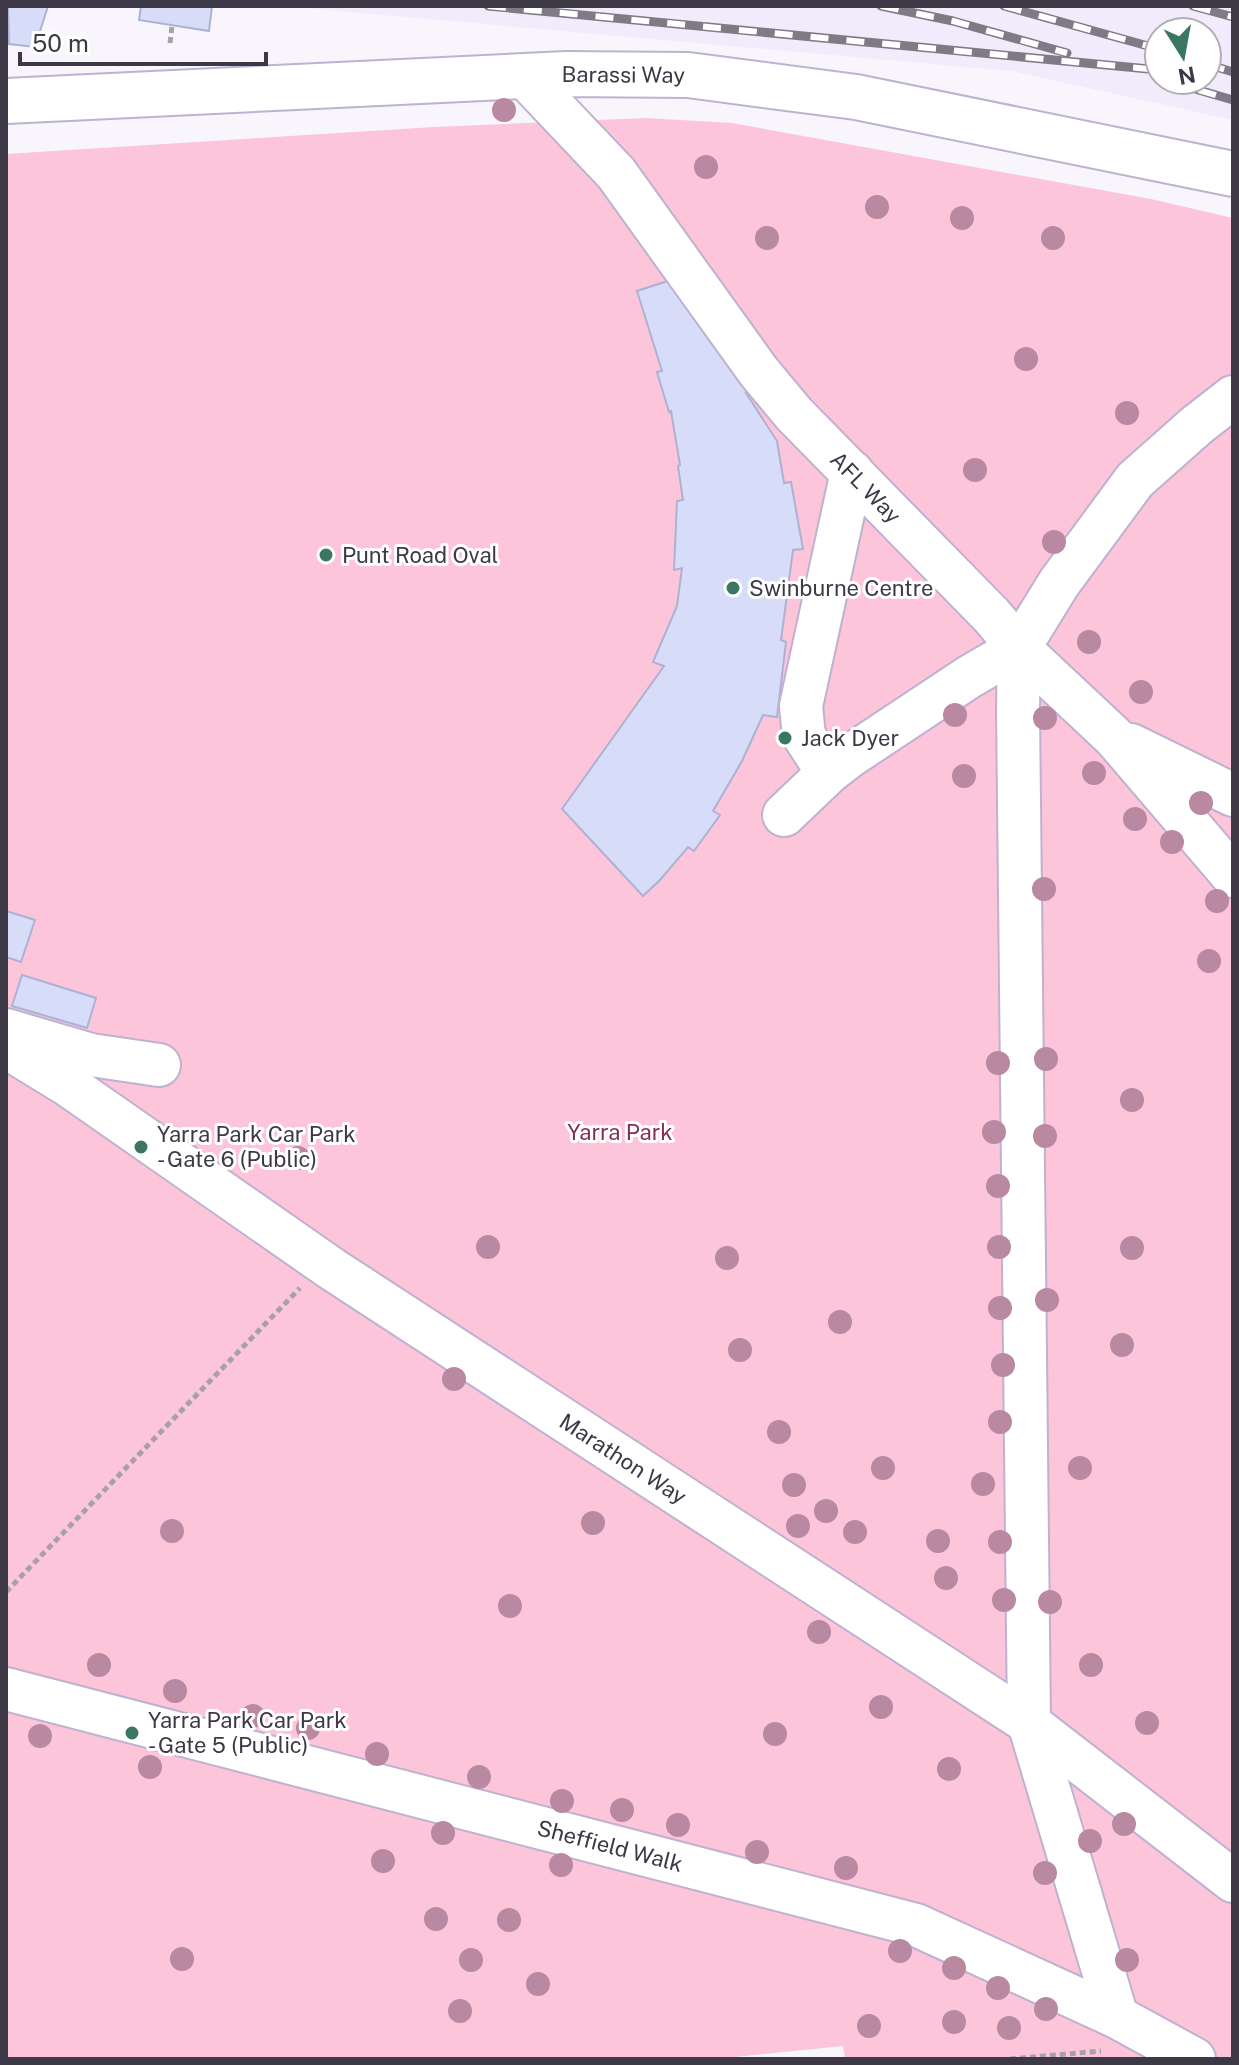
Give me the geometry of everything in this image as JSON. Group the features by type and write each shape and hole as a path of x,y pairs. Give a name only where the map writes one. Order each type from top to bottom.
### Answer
{"main road":[{"name":"Barassi Way","path":"6,101 524,76 604,73 688,75 856,97 1233,174"},
{"path":"6,82 56,98"}],"street":[{"name":"AFL Way","path":"524,76 616,173 759,372 794,414 991,615 1019,648 1115,738 1233,876"},
{"path":"784,815 828,773 969,677 1019,648 1059,583 1135,480 1233,397"},
{"path":"828,773 804,736 801,706 852,472"},
{"path":"1019,648 1029,1723 1110,2034"},
{"path":"1115,738 1233,795"},
{"path":"6,1030 91,1055 159,1065"},
{"name":"Marathon Way","path":"6,1047 68,1085 323,1263 1029,1723 1233,1881"},
{"name":"Sheffield Walk","path":"6,1689 916,1925 1110,2034 1194,2059"}],"path":[{"path":"170,43 172,26"},
{"path":"6,1592 323,1263"},
{"path":"1010,2059 1110,2034"}],"shaded area":[{"path":"282,6 1233,6 1233,120 1011,71"}],"green space":[{"name":"Yarra Park","path":"646,118 732,123 1151,199 1233,218 1233,2059 845,2059 843,2046 716,2059 6,2059 6,154 434,127"}],"building":[{"path":"8,6 48,6 35,47 9,44"},
{"path":"141,6 212,6 209,31 139,20"},
{"name":"Swinburne Centre","path":"671,280 752,391 746,393 777,441 784,483 791,482 803,549 793,550 781,640 786,642 777,717 763,715 742,761 713,811 720,815 694,851 688,847 643,896 562,809 664,666 653,662 677,606 682,568 674,570 677,501 683,500 680,465 671,411 657,372 662,371 637,291"},
{"path":"6,911 35,920 21,962 6,957"},
{"path":"22,975 96,998 87,1028 12,1006"}],"railway":[{"path":"488,6 1143,68"},
{"path":"881,6 953,21 1067,53"},
{"path":"1004,6 1143,45"},
{"path":"1193,6 1233,17"},
{"path":"1223,69 1233,72"},
{"path":"1219,96 1233,100"}],"place":[{"name":"Punt Road Oval","path":"326,555"},
{"name":"Swinburne Centre","path":"733,588"},
{"name":"Jack Dyer","path":"785,738"},
{"name":"Yarra Park Car Park - Gate 6 (Public)","path":"141,1147"},
{"name":"Yarra Park Car Park - Gate 5 (Public)","path":"132,1733"}]}
